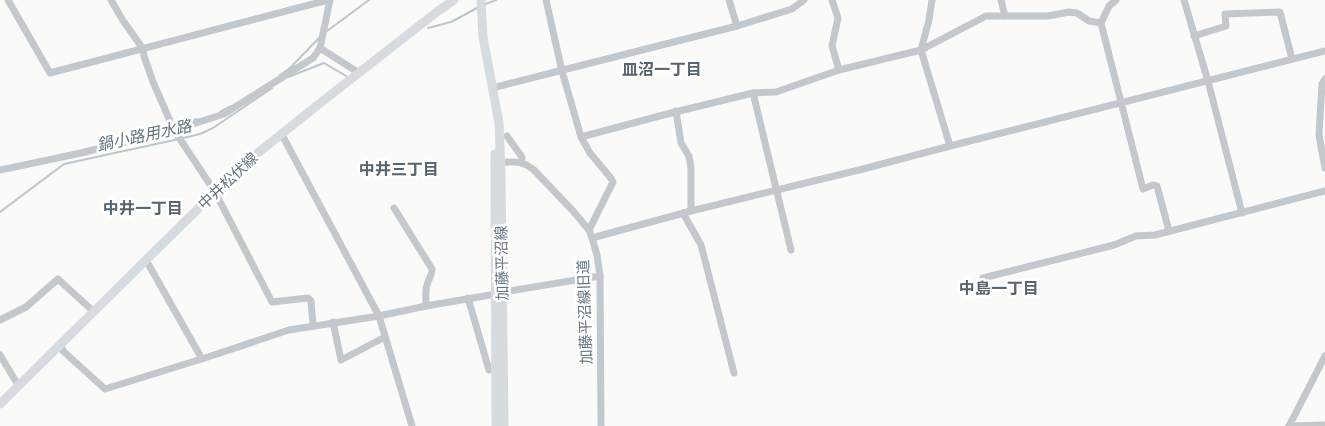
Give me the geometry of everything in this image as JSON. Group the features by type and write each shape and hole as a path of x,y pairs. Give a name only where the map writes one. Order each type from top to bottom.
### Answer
{"main road":[{"name":"中井松伏線","path":"0,404 254,156 454,0"},
{"name":"加藤平沼線","path":"481,0 483,37 499,124 499,293 504,426"},
{"name":"加藤平沼線","path":"496,426 499,293"}],"street":[{"path":"0,170 81,153 174,130 224,114 313,58 320,48 329,0 298,4 143,49 50,73 8,0"},
{"path":"111,0 143,49 153,82 174,130 215,192 272,302 308,298 311,301 313,326"},
{"path":"546,0 562,71 581,138 613,182 588,230"},
{"path":"729,0 737,26"},
{"path":"492,88 737,26 792,9 804,0"},
{"path":"832,0 838,18 832,46 839,70"},
{"path":"932,0 921,50 950,146"},
{"path":"1001,0 1005,16"},
{"path":"1116,0 1109,6 1101,23 1143,189 1153,185 1157,186 1169,231"},
{"path":"1184,0 1208,81 1242,213"},
{"path":"581,138 676,111 753,93 776,92 839,70 921,50 986,16 1048,16 1069,12 1077,13 1089,21 1101,23"},
{"path":"1194,36 1226,26 1225,14 1280,12 1292,59"},
{"path":"320,48 359,73"},
{"path":"592,238 777,189 863,169 1325,51"},
{"path":"1325,79 1322,84 1319,135 1325,168"},
{"path":"753,93 791,250"},
{"path":"676,111 681,144 689,156 691,168 687,212 701,245 734,373"},
{"path":"281,134 379,316 412,426"},
{"path":"498,162 521,162 522,157 507,136"},
{"name":"加藤平沼線旧道","path":"521,162 534,170 573,211 592,238 600,276 601,426"},
{"path":"983,278 1114,246 1136,236 1155,235 1325,191"},
{"path":"394,208 432,269 432,276 428,281 426,289 426,306"},
{"path":"146,260 202,359"},
{"path":"61,345 63,350 105,389 289,330 379,316 468,298 600,276"},
{"path":"0,320 26,308 58,279 94,312"},
{"path":"468,298 489,370"},
{"path":"333,322 341,360 385,337"},
{"path":"0,355 18,386"},
{"path":"1325,356 1289,426 1325,425"}],"waterway":[{"path":"327,31 369,0"},
{"name":"鍋小路用水路","path":"483,5 496,0"},
{"name":"鍋小路用水路","path":"428,28 451,22 479,7"},
{"path":"280,75 290,68 320,37"},
{"name":"鍋小路用水路","path":"288,77 324,63 346,76"},
{"name":"鍋小路用水路","path":"183,138 200,134 213,128 272,88"},
{"path":"220,112 231,106"},
{"path":"175,125 197,119"},
{"path":"158,130 170,127"},
{"name":"鍋小路用水路","path":"0,212 64,164 179,139"}],"district":[{"name":"皿沼一丁目","path":"662,69"},
{"name":"中井三丁目","path":"399,169"},
{"name":"中井一丁目","path":"143,208"},
{"name":"中島一丁目","path":"999,288"}]}
